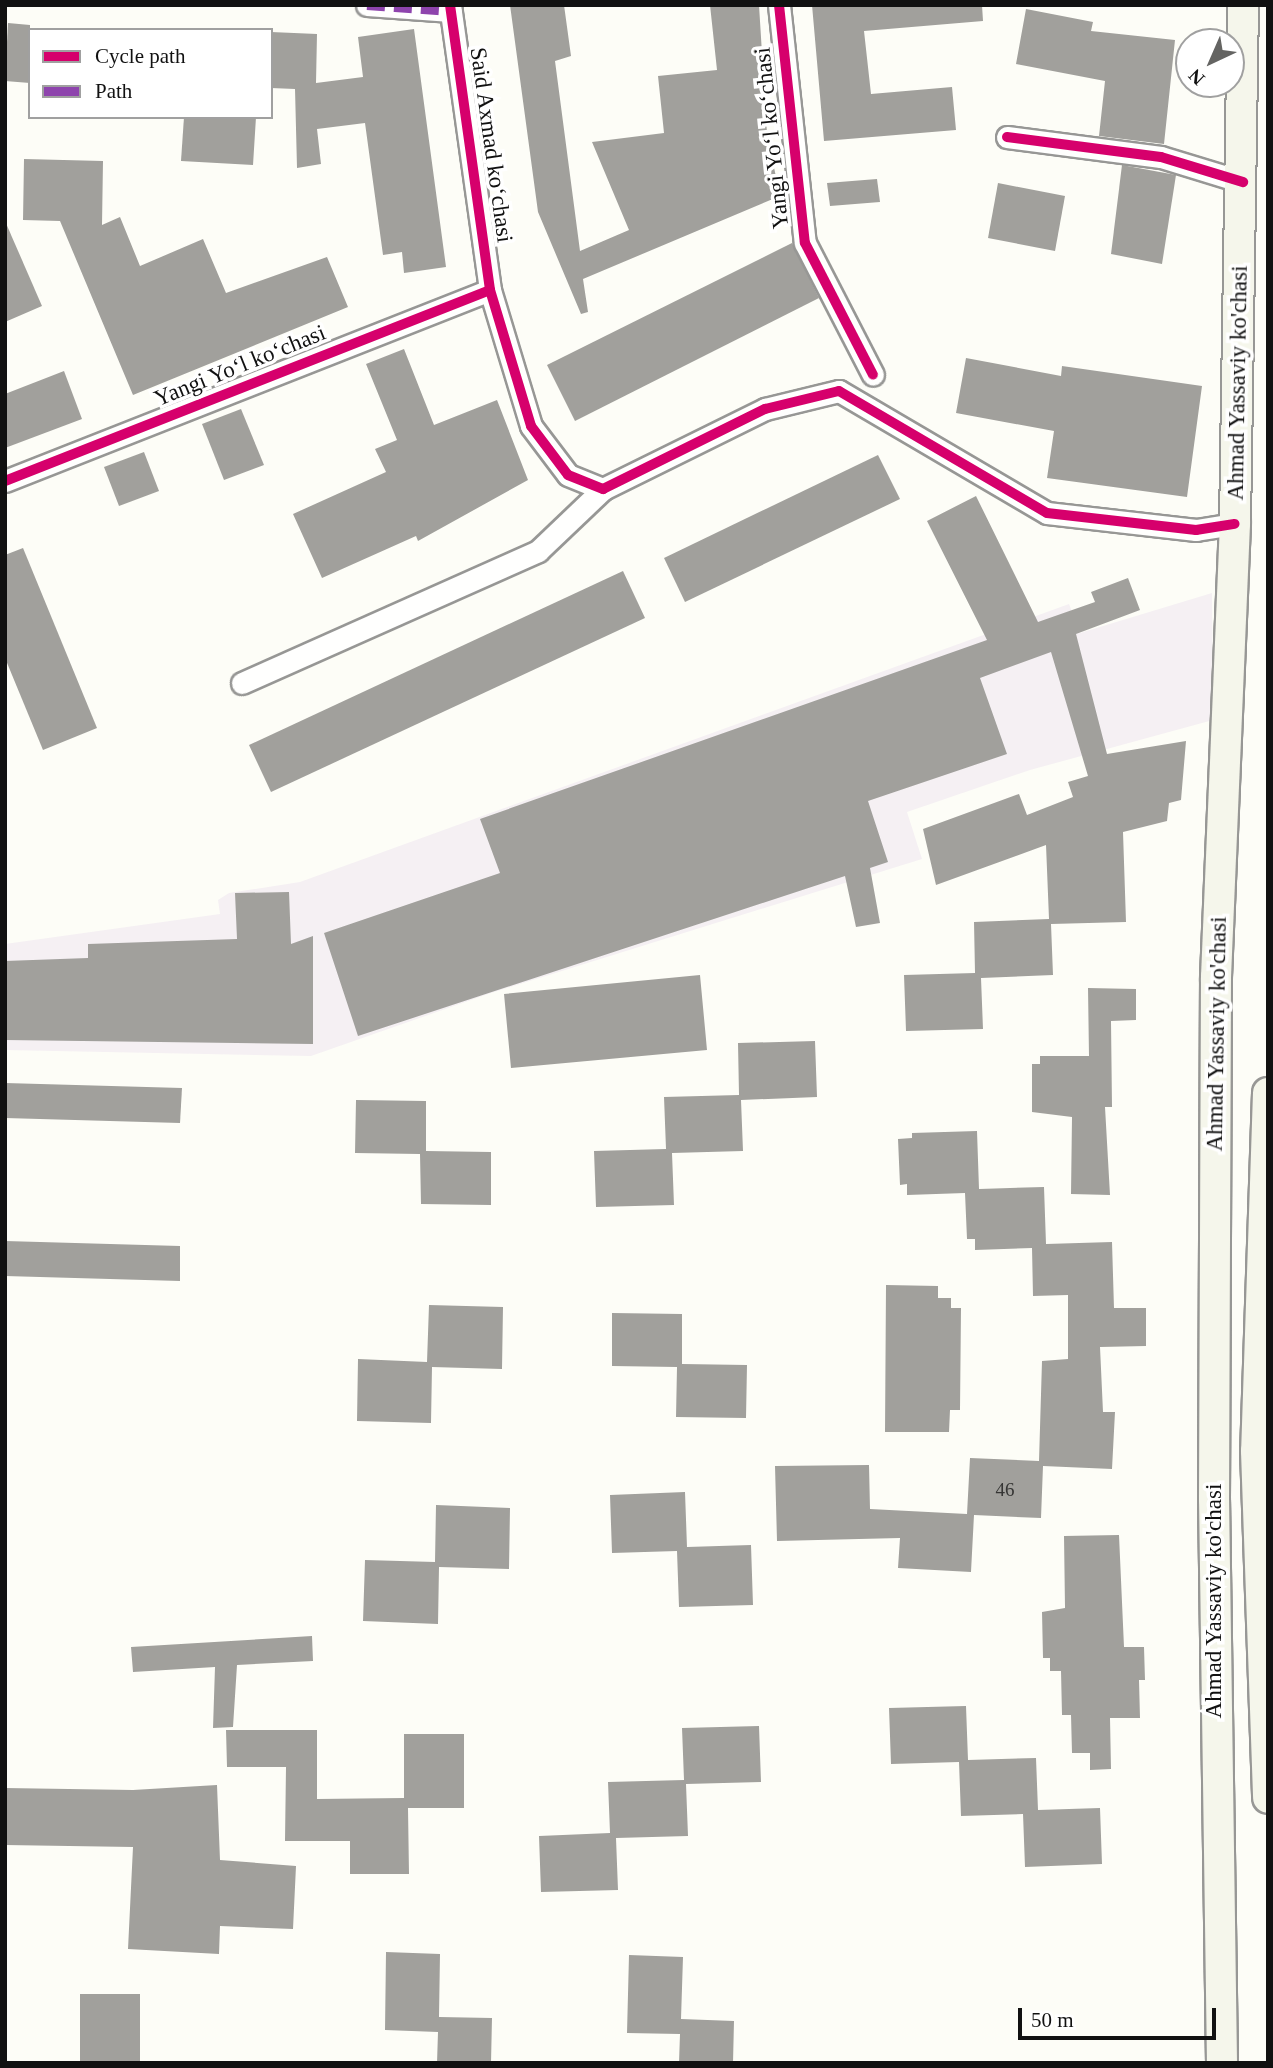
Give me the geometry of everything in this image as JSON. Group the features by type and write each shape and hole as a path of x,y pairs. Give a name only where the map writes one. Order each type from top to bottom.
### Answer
{"main road":[{"name":"Ahmad Yassaviy ko'chasi","path":"1222,2063 1213,1499 1216,990 1235,524 1243,182 1243,5"},
{"name":"Ahmad Yassaviy ko'chasi","path":"1268,1093 1256,1451 1268,1798"}],"street":[{"path":"367,5 450,8"},
{"name":"Yangi Yoʻl koʻchasi","path":"779,5 805,243 873,375"},
{"name":"Said Axmad koʻchasi","path":"450,8 490,290 531,426 568,475 603,489"},
{"path":"1007,137 1161,157 1243,182"},
{"name":"Yangi Yoʻl koʻchasi","path":"5,481 490,290"},
{"path":"242,683 538,551 603,489 765,409 839,391 1047,513 1196,530 1235,524"}],"shaded area":[{"path":"1212,593 1213,720 1030,770 907,812 922,859 491,993 311,1056 5,1050 5,944 220,914 218,900 229,893 300,882 1069,604 1080,633"}],"building":[{"path":"510,5 564,5 571,56 555,61 580,251 629,230 592,142 664,133 658,76 717,70 710,5 759,5 767,134 780,196 583,279 588,312 581,314 538,212"},
{"path":"812,5 982,5 983,21 864,31 871,94 952,87 956,130 824,141"},
{"path":"1026,9 1093,22 1091,31 1175,40 1164,144 1099,136 1105,81 1016,64"},
{"path":"8,23 30,25 28,83 5,81"},
{"path":"414,29 446,267 404,273 402,252 383,255 365,123 317,129 321,164 297,168 295,89 273,88 273,32 317,34 316,83 363,77 358,37"},
{"path":"184,119 256,119 253,165 181,161"},
{"path":"24,159 103,161 102,225 120,217 140,266 203,239 226,293 327,257 348,307 133,395 60,221 23,220"},
{"path":"1122,165 1176,175 1162,264 1111,254"},
{"path":"877,179 880,202 830,206 827,183"},
{"path":"998,183 1065,196 1055,251 988,238"},
{"path":"5,221 42,306 5,322"},
{"path":"792,243 819,298 575,421 547,365"},
{"path":"404,349 434,425 497,400 528,480 418,541 416,536 322,578 293,514 386,472 375,449 397,440 366,364"},
{"path":"966,358 1061,376 1062,366 1202,386 1187,497 1047,478 1054,431 956,413"},
{"path":"64,371 82,419 5,448 5,394"},
{"path":"241,409 264,465 224,480 202,424"},
{"path":"144,452 159,491 119,506 104,467"},
{"path":"878,455 900,499 685,602 664,558"},
{"path":"976,496 1038,622 1095,602 1091,592 1128,578 1140,610 1076,634 1107,754 1186,741 1181,800 1169,803 1167,821 1123,832 1126,922 1051,924 1053,975 981,978 983,1029 906,1031 904,975 975,973 974,922 1049,919 1046,845 936,885 923,829 1019,794 1027,815 1073,797 1068,782 1088,776 1051,652 980,678 1007,754 868,801 888,862 870,868 880,923 856,927 845,876 358,1036 324,933 500,873 480,819 987,640 927,521"},
{"path":"23,548 97,728 43,750 5,658 5,555"},
{"path":"623,571 645,618 271,792 249,745"},
{"path":"289,892 291,944 313,936 313,1044 5,1040 5,961 88,958 88,944 237,939 235,893"},
{"path":"700,975 707,1050 511,1068 504,994"},
{"path":"1088,988 1136,989 1136,1020 1111,1021 1112,1107 1105,1107 1110,1195 1071,1194 1072,1117 1032,1112 1032,1064 1040,1064 1040,1056 1089,1056"},
{"path":"815,1041 817,1097 741,1100 743,1151 672,1153 674,1205 596,1207 594,1151 666,1149 664,1097 739,1095 738,1043"},
{"path":"5,1083 182,1088 180,1123 5,1118"},
{"path":"356,1100 426,1101 426,1151 491,1152 491,1205 421,1204 420,1154 355,1153"},
{"path":"977,1131 979,1189 1044,1187 1046,1244 1112,1242 1114,1308 1146,1308 1146,1346 1100,1347 1103,1412 1115,1412 1112,1469 1043,1466 1041,1518 974,1515 971,1572 898,1568 900,1538 777,1541 775,1466 869,1465 870,1509 967,1514 970,1458 1039,1461 1042,1361 1068,1359 1068,1295 1033,1296 1032,1248 975,1250 975,1239 967,1239 965,1193 907,1195 907,1184 900,1185 898,1139 912,1138 912,1133"},
{"path":"5,1241 180,1246 180,1281 5,1276"},
{"path":"886,1285 938,1286 938,1298 951,1298 951,1308 961,1308 960,1410 950,1410 949,1432 885,1432"},
{"path":"429,1305 503,1307 502,1369 432,1367 431,1423 357,1421 358,1359 427,1362"},
{"path":"612,1313 682,1314 682,1364 747,1365 746,1418 676,1417 677,1367 612,1366"},
{"path":"685,1492 687,1547 751,1545 753,1605 679,1607 677,1551 612,1553 610,1495"},
{"path":"436,1505 510,1508 509,1569 439,1567 438,1624 363,1621 365,1560 435,1562"},
{"path":"1119,1535 1124,1647 1144,1647 1145,1680 1139,1680 1140,1718 1110,1718 1111,1769 1090,1770 1090,1753 1072,1753 1071,1715 1062,1715 1061,1671 1050,1671 1050,1658 1043,1658 1042,1612 1065,1608 1064,1536"},
{"path":"312,1636 313,1661 237,1665 233,1727 213,1728 215,1667 133,1672 131,1647"},
{"path":"966,1706 968,1760 1036,1758 1038,1810 1100,1808 1102,1864 1025,1867 1023,1814 961,1816 959,1762 891,1764 889,1708"},
{"path":"759,1726 761,1782 686,1784 688,1836 616,1838 618,1890 541,1892 539,1836 610,1833 608,1782 684,1780 682,1728"},
{"path":"226,1730 317,1730 317,1799 404,1798 404,1734 464,1734 464,1808 408,1808 409,1874 350,1874 350,1841 285,1841 286,1767 227,1767"},
{"path":"217,1785 220,1860 296,1866 293,1929 220,1926 219,1954 128,1949 133,1847 5,1845 5,1788 133,1790"},
{"path":"386,1952 440,1954 439,2017 492,2018 491,2063 437,2063 438,2032 385,2030"},
{"path":"629,1955 683,1957 681,2019 734,2021 733,2063 679,2063 680,2034 627,2033"},
{"path":"80,1994 140,1994 140,2063 80,2063"}],"marked path":[{"path":"367,5 451,11"}],"cycle path":[{"path":"450,5 490,290 531,426 568,475 603,489 765,409 839,391 1047,513 1196,530 1235,524"},
{"path":"779,5 805,243 873,375"},
{"path":"1007,137 1161,157 1243,182"},
{"path":"5,481 490,290"}]}
